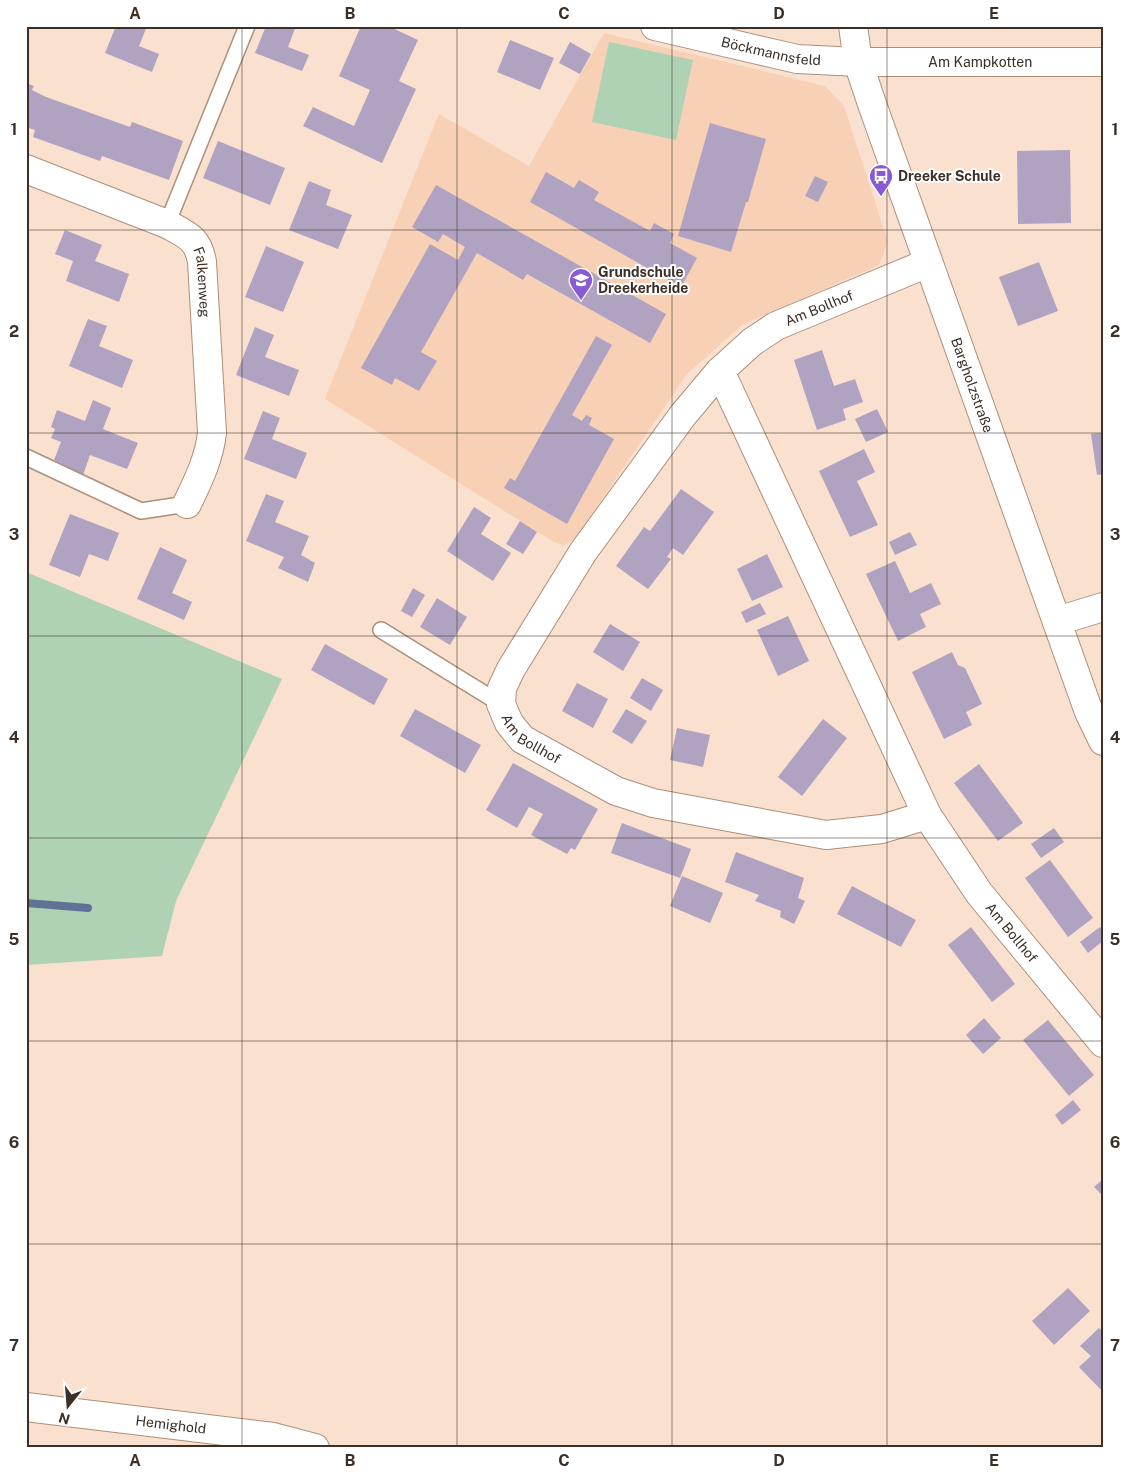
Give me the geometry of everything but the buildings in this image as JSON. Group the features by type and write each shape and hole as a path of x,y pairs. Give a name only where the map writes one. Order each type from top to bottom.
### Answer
{"street":[{"name":"Böckmannsfeld","path":"655,26 797,58 858,62"},
{"name":"Bargholzstraße","path":"853,26 858,62 928,263 1090,712 1103,741"},
{"name":"Am Kampkotten","path":"858,62 1103,62"},
{"name":"Falkenweg","path":"26,169 167,224 188,236 199,247 202,262 212,434 208,457 187,504"},
{"name":"Am Bollhof","path":"927,815 882,829 826,834 653,803 616,791 522,739 509,723 502,704 502,688 511,669 583,552 683,415 720,371 752,342 776,326 928,263"},
{"name":"Am Bollhof","path":"720,371 927,815 979,893 1103,1043"},
{"path":"1057,621 1103,607"},
{"name":"Hemighold","path":"26,1407 273,1438 315,1448"}],"lane":[{"path":"167,224 247,26"},
{"path":"26,457 141,511 187,504"},
{"path":"381,630 502,704"}],"shaded area":[{"name":"Grundschule Dreekerheide","path":"604,33 825,86 844,106 888,242 879,265 742,325 687,374 577,536 563,545 554,542 325,399 439,114 529,166"}],"green space":[{"path":"609,42 693,60 676,140 592,122"},
{"path":"26,572 282,679 176,901 162,956 26,965"}],"waterway":[{"path":"26,903 88,908"}],"place":[{"name":"Dreeker Schule","path":"881,197"},
{"name":"Grundschule Dreekerheide","path":"581,301"}]}
